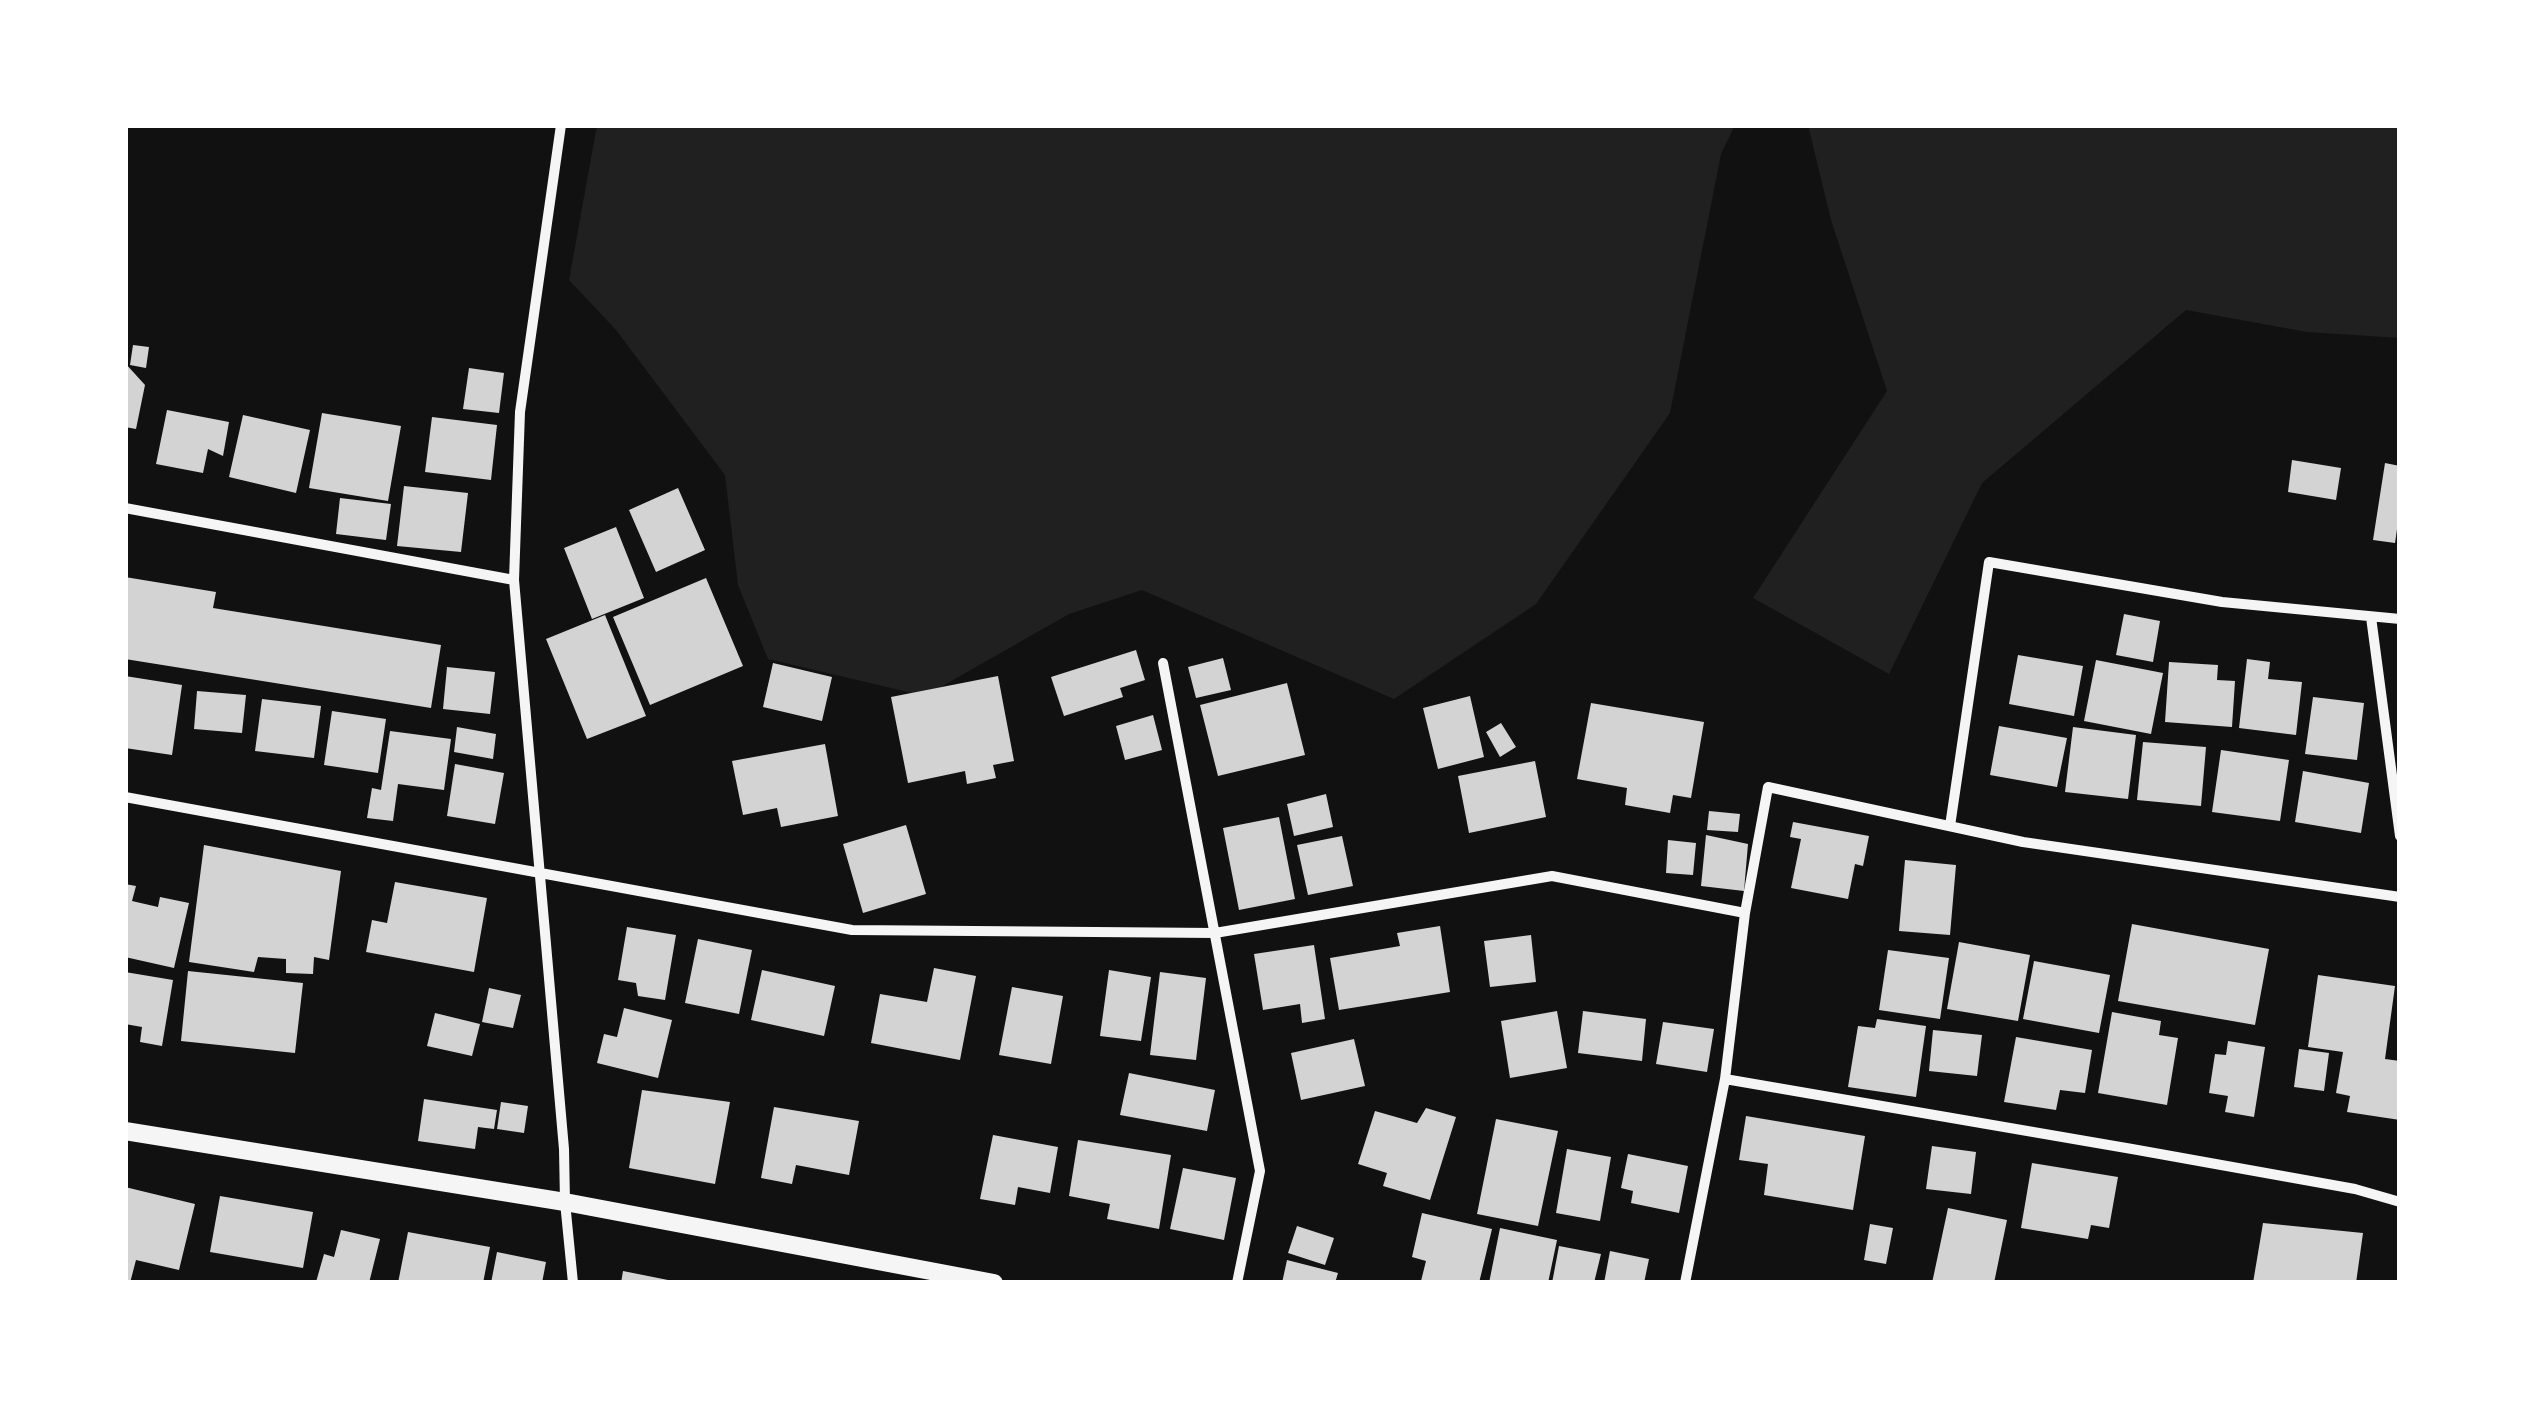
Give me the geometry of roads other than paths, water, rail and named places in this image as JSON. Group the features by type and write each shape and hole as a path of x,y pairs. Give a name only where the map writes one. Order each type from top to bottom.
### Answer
{"street":[{"path":"561,125 520,412 514,580 573,1283"},
{"path":"125,508 514,580"},
{"path":"1950,826 1990,562 2222,602 2400,620"},
{"path":"2371,617 2400,836"},
{"path":"1163,663 1260,1171 1237,1283"},
{"path":"1684,1283 1726,1079 1745,913 1768,787 2023,842 2400,898"},
{"path":"125,798 852,930 1215,933 1552,876 1745,913"},
{"path":"1726,1079 2224,1166 2400,1202"},
{"path":"125,1131 564,1202 994,1283"}]}
